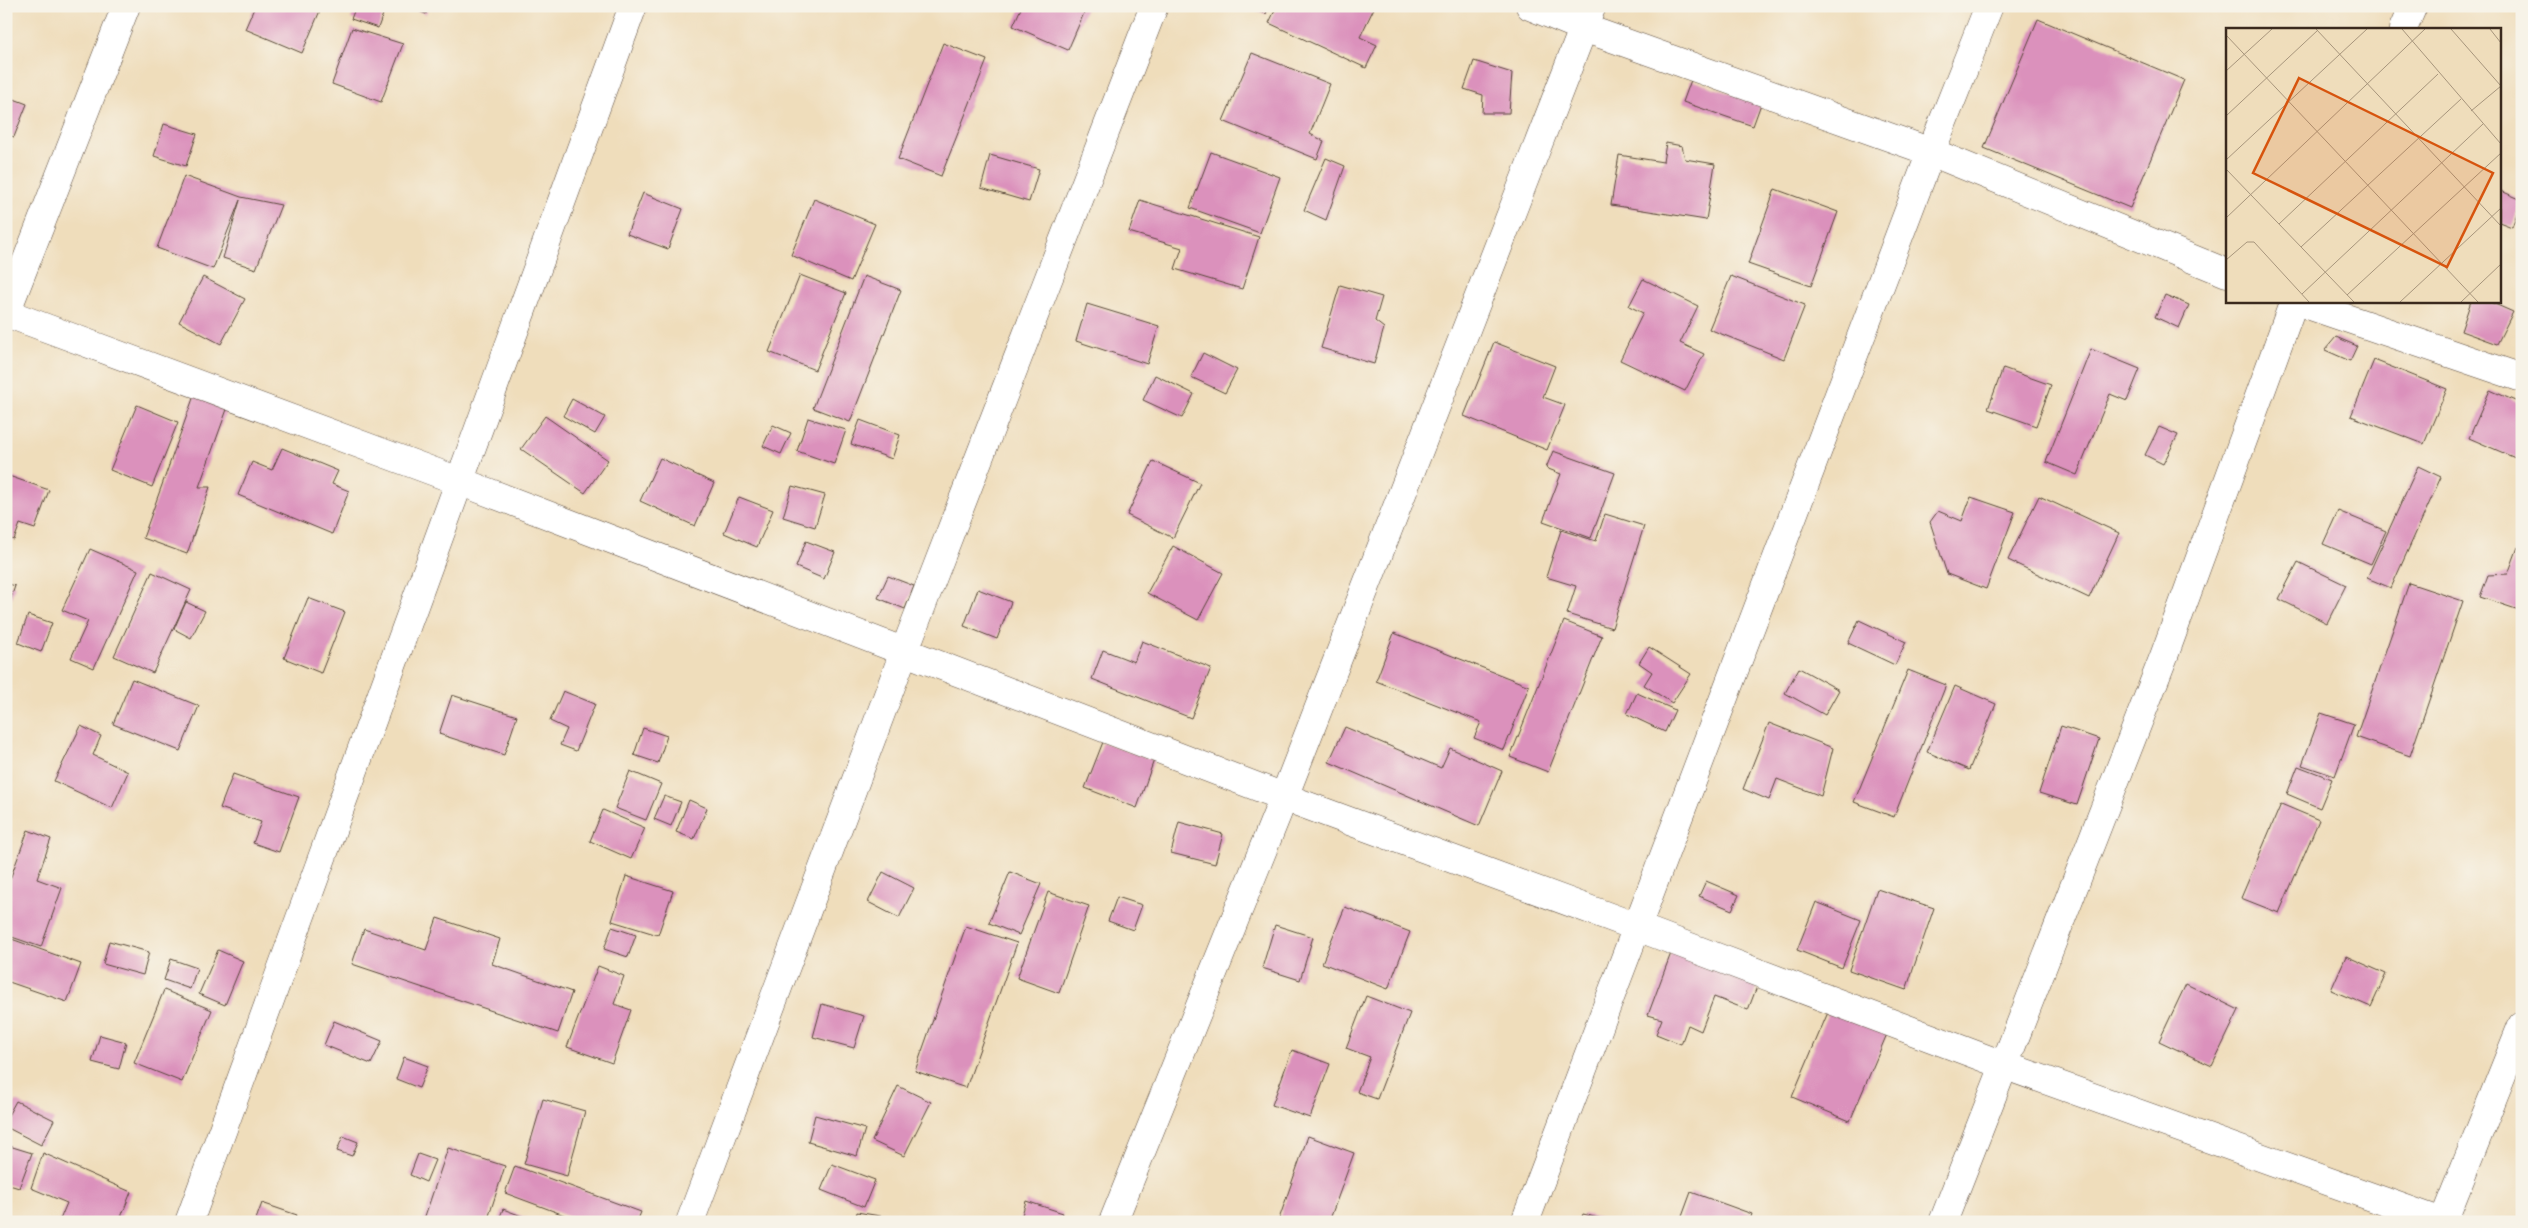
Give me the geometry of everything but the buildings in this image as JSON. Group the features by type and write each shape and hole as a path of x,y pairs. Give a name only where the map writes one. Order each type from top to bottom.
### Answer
{"street":[{"path":"126,6 6,313 460,481 1284,797 2003,1065 2442,1222 2522,1025"},
{"path":"189,1222 633,6"},
{"path":"690,1222 904,652 1154,6"},
{"path":"1530,6 1588,17 1931,152 2226,273"},
{"path":"1525,1222 1931,152 1989,6"},
{"path":"2404,28 2412,6"},
{"path":"1113,1222 1284,797 1588,17"},
{"path":"1943,1222 2164,656 2295,302"},
{"path":"2298,302 2522,378"}]}
